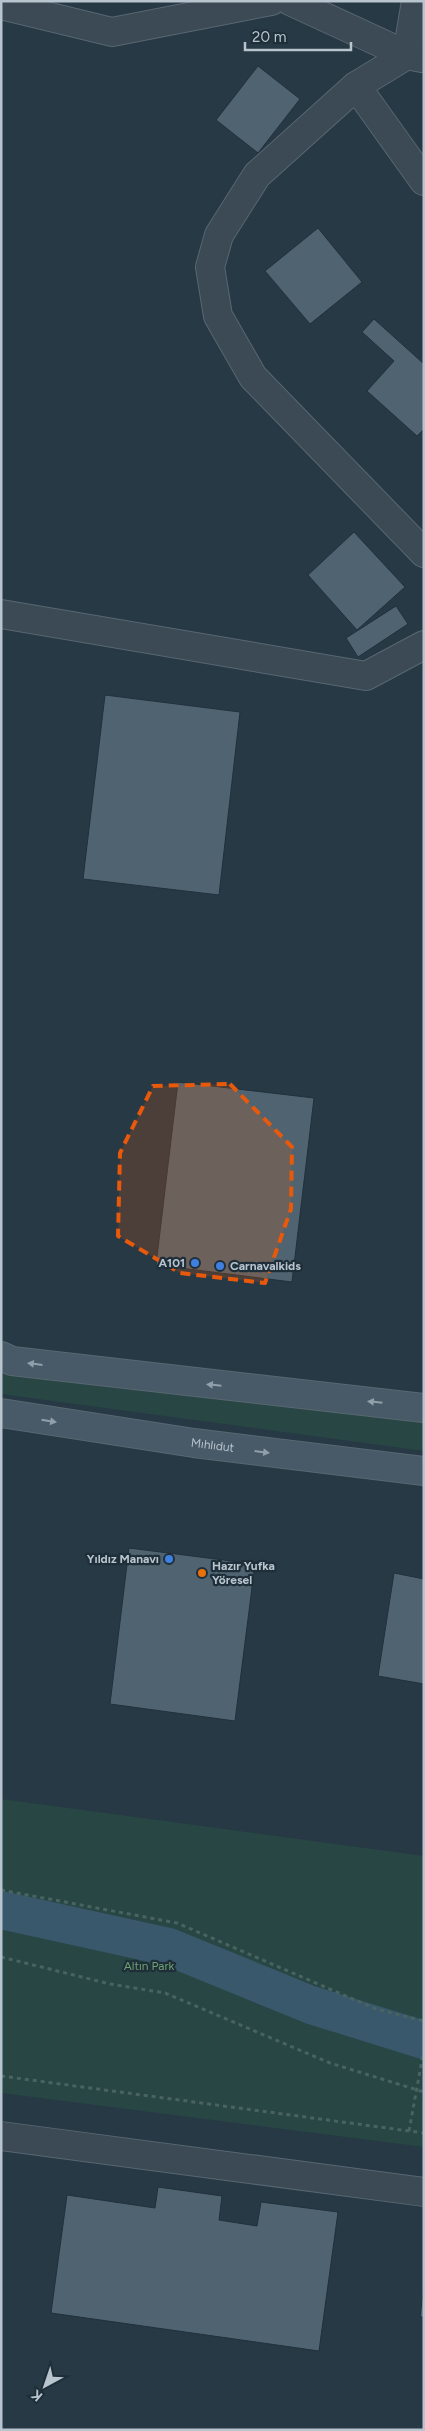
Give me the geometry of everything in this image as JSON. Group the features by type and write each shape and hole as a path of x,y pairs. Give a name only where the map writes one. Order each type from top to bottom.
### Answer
{"main road":[{"path":"1,1356 12,1360 110,1373 424,1408"},
{"name":"Mıhlıdut","path":"1,1413 194,1444 424,1471"}],"street":[{"path":"1,5 112,32 271,1"},
{"path":"290,1 416,56"},
{"path":"416,1 416,56"},
{"path":"416,56 356,86 257,175 219,235 210,266 218,316 253,377 424,553"},
{"path":"356,86 424,182"},
{"path":"1,614 366,676 424,645"},
{"path":"1,2136 424,2192"}],"path":[{"path":"1,1890 177,1923 376,2009 424,2022"},
{"path":"1,1956 110,1984 165,1993 330,2064 424,2092"},
{"path":"409,2131 424,2049"},
{"path":"1,2076 424,2133"}],"highlighted area":[{"path":"230,1084 292,1147 291,1209 265,1283 180,1273 118,1236 120,1153 153,1086"}],"green space":[{"path":"1,1367 424,1422 424,1451 1,1394"},
{"name":"Altın Park","path":"1,1799 424,1856 424,2147 1,2093"}],"building":[{"path":"258,66 300,99 258,153 216,120"},
{"path":"318,228 362,282 310,324 265,271"},
{"path":"374,319 424,364 424,429 417,436 367,391 394,361 362,332"},
{"path":"354,532 405,587 357,630 308,575"},
{"path":"396,606 408,624 358,657 346,638"},
{"path":"105,695 240,712 219,895 83,879"},
{"path":"178,1082 314,1098 292,1282 156,1265"},
{"path":"129,1548 255,1564 235,1721 110,1704"},
{"path":"394,1573 424,1579 424,1684 378,1676"},
{"path":"158,2187 222,2196 219,2220 257,2226 261,2202 338,2212 319,2351 51,2313 67,2195 155,2208"},
{"path":"424,2285 424,2317 420,2317"}],"waterway":[{"path":"1,1910 169,1947 311,2005 424,2040"}],"place":[{"name":"A101","path":"195,1263"},
{"name":"Carnavalkids","path":"220,1266"},
{"name":"Yıldız Manavı","path":"169,1559"},
{"name":"Hazır Yufka Yöresel","path":"202,1573"}]}
